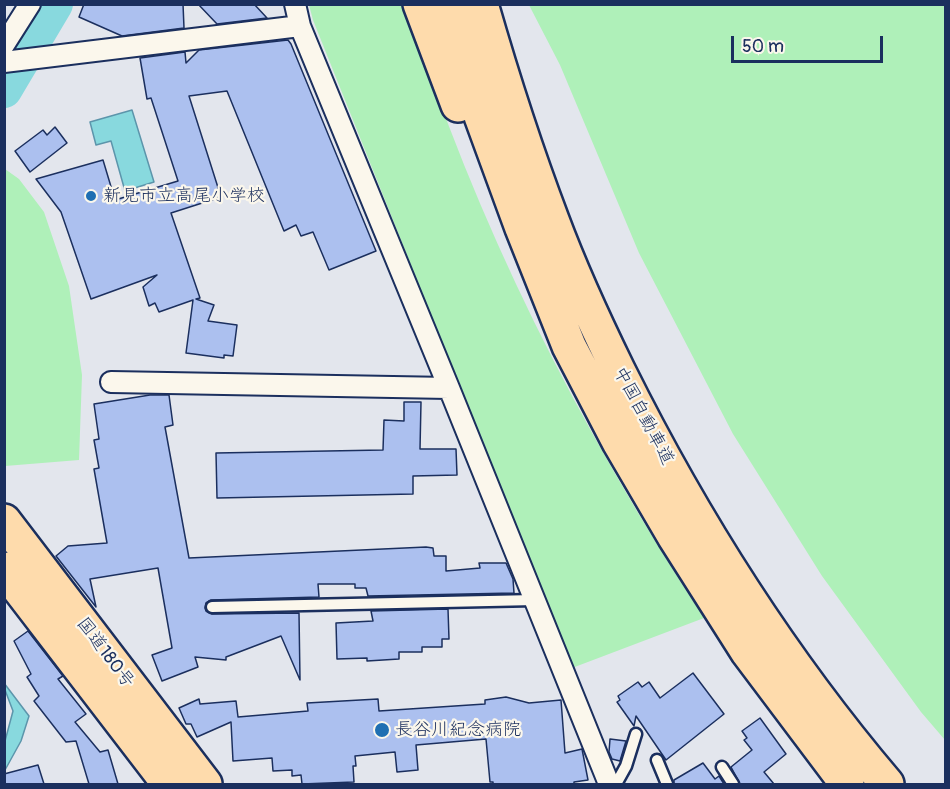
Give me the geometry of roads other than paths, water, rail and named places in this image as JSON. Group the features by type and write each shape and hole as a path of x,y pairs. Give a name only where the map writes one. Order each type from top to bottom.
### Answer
{"highway":[{"path":"420,4 491,193 569,346"},
{"name":"中国自動車道","path":"449,4 481,116 569,346 674,536 747,651 847,784"},
{"name":"中国自動車道","path":"481,4 511,105 552,222 597,327 644,423 705,528 774,635 854,745 887,784"},
{"name":"国道180号","path":"4,521 205,784"},
{"name":"国道180号","path":"4,569 169,784"}],"street":[{"path":"30,4 5,56 41,58 300,26"},
{"path":"295,4 300,26 609,784"},
{"path":"111,382 449,388"}],"lane":[{"path":"212,607 535,600"},
{"path":"616,784 626,766 636,734"},
{"path":"657,760 667,784"},
{"path":"722,767 733,784"}],"water":[{"path":"132,110 154,182 125,191 111,141 96,145 90,122"},
{"path":"4,683 29,716 21,741 5,770 5,741 13,711"}],"waterway":[{"path":"4,90 55,4"}],"place":[{"name":"新見市立高尾小学校","path":"91,196"},
{"name":"長谷川紀念病院","path":"382,730"}]}
